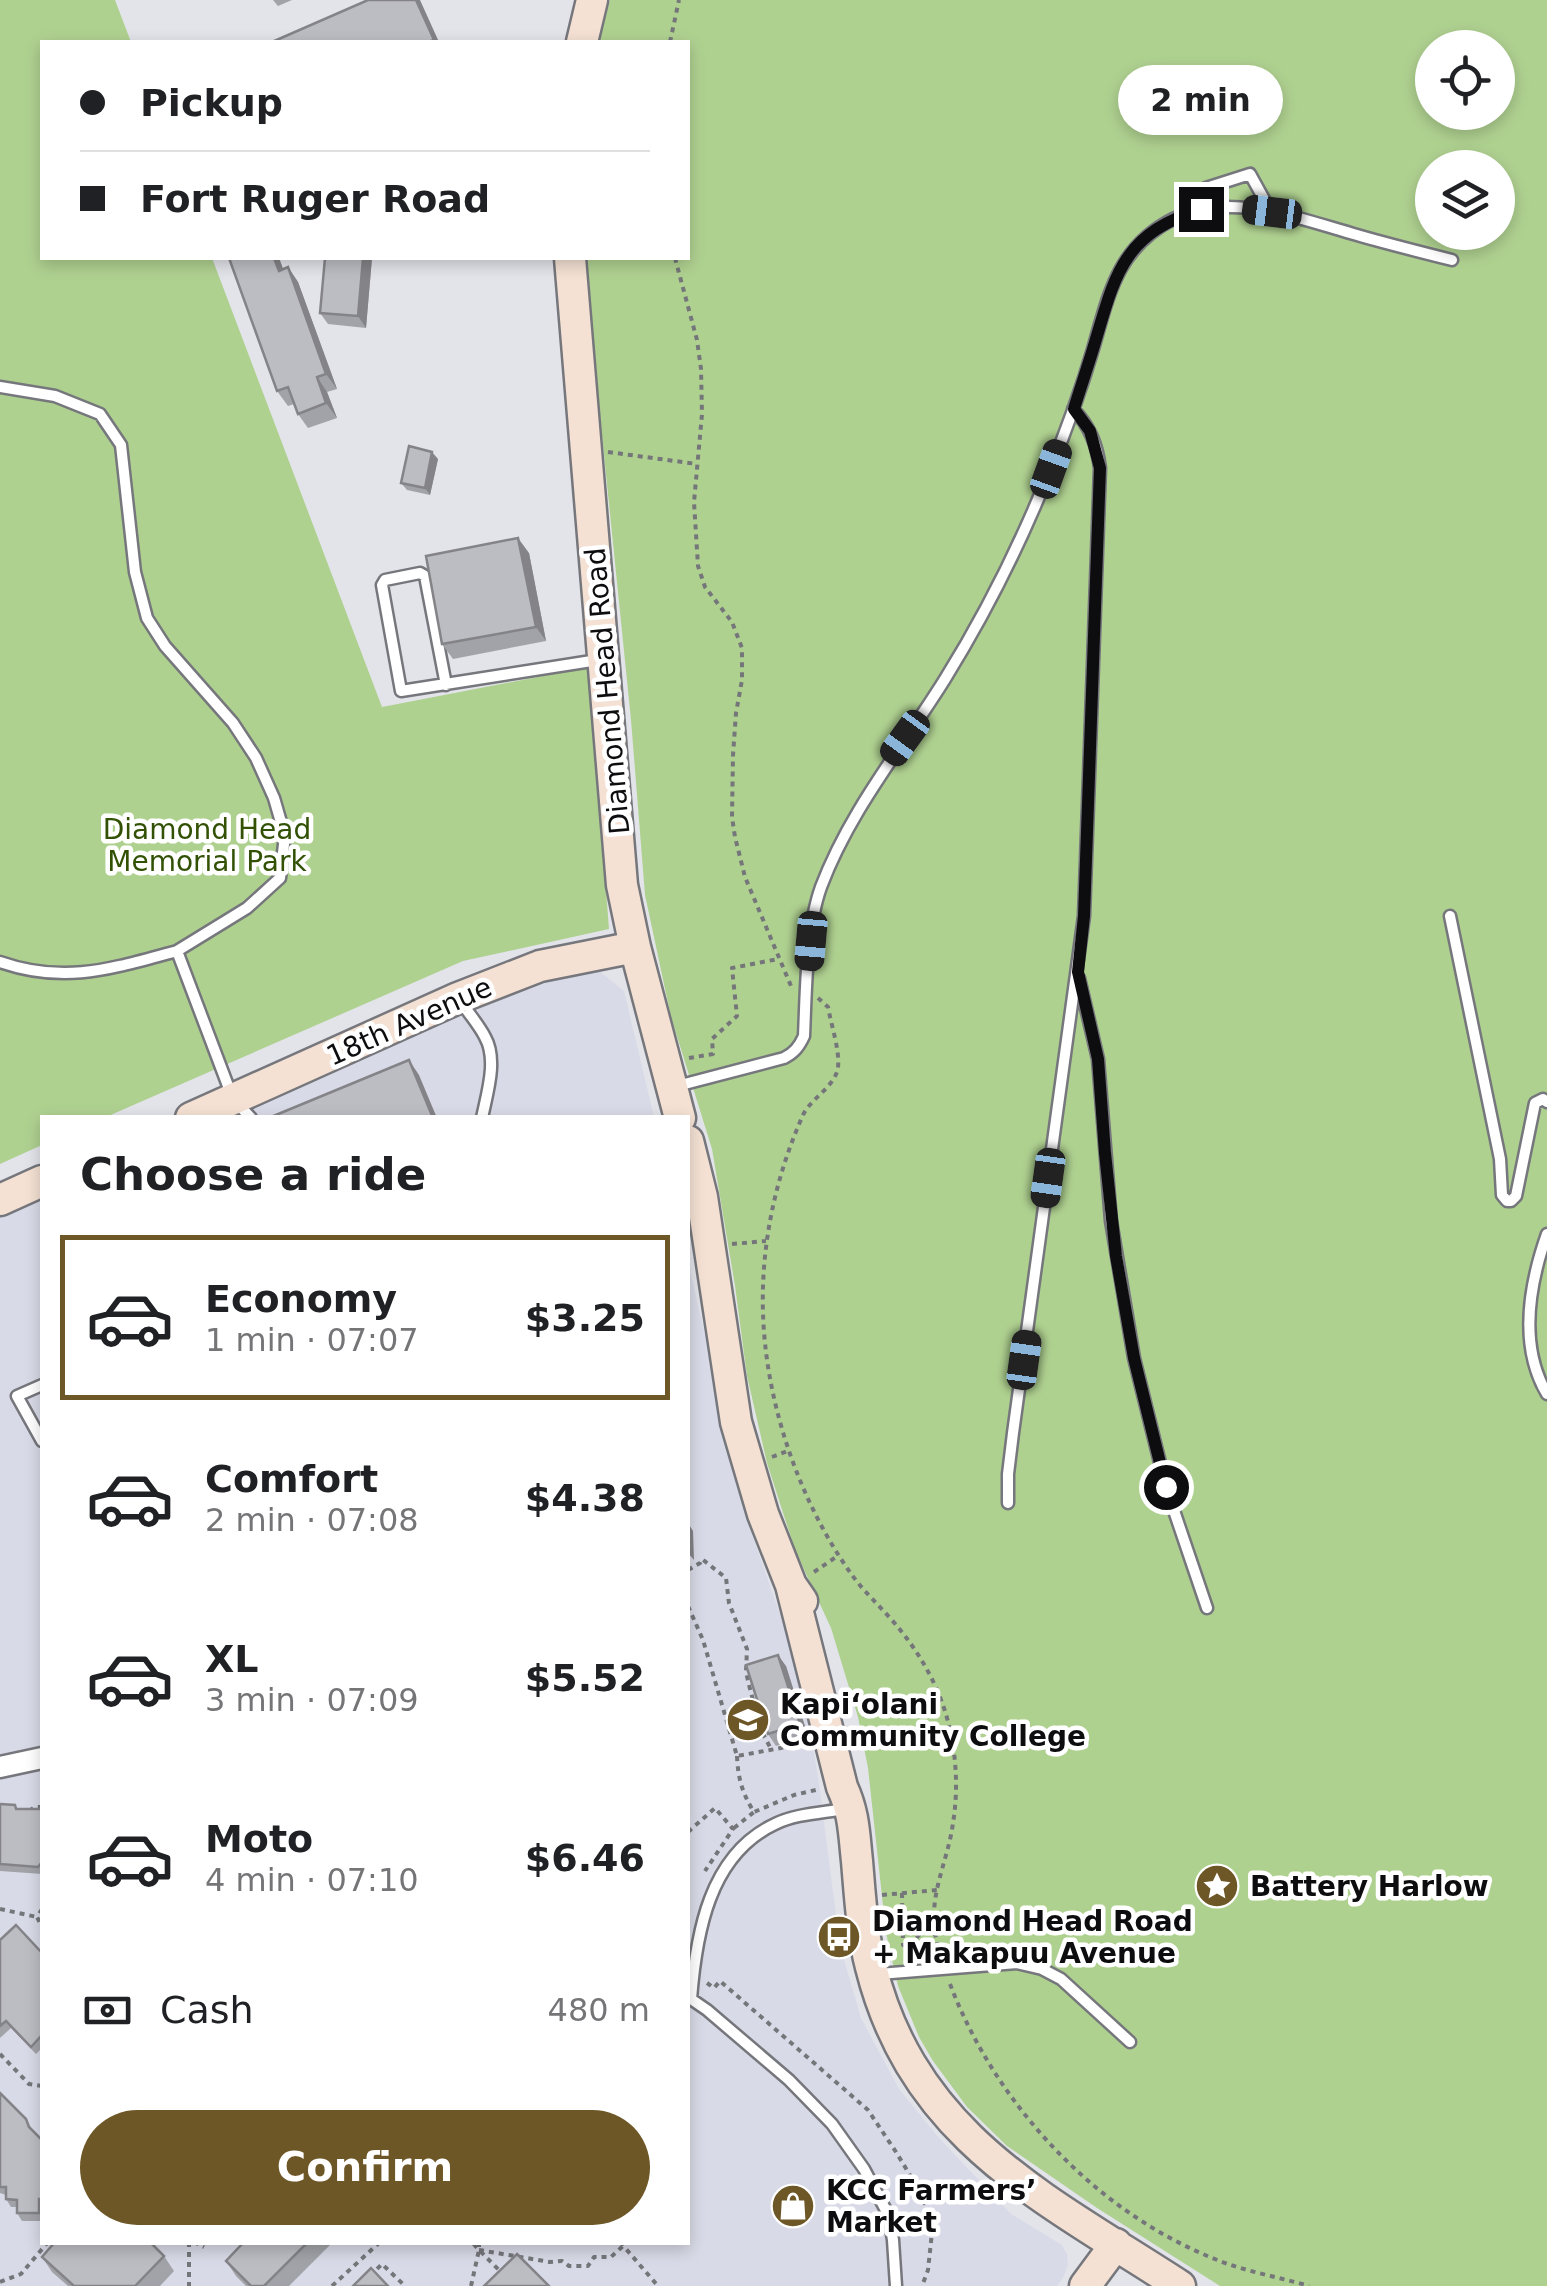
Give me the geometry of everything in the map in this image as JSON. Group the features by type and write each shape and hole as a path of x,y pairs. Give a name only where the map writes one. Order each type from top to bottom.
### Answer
{"street":[{"path":"582,40 592,0"},
{"name":"Diamond Head Road","path":"570,260 622,885 635,947 684,1085 680,1115"},
{"name":"18th Avenue","path":"206,1115 242,1108 458,998 540,966 635,947"},
{"path":"690,1149 702,1197 736,1422 763,1514 801,1579 857,1771 851,1808 865,1936 888,2019 915,2072 951,2120 994,2162 1180,2286"},
{"path":"0,1200 40,1183"},
{"path":"0,1767 40,1758"},
{"path":"1085,2286 1116,2244"}],"lane":[{"path":"1201,209 1206,188 1250,174 1272,212"},
{"path":"684,1085 784,1058 801,1043 812,924 821,888 857,813 945,680 998,586 1051,469 1074,409 1107,298 1128,256 1150,234 1175,218 1201,209 1232,208 1272,212 1452,260"},
{"path":"0,387 55,396 100,414 121,444 135,572 148,618 165,646 256,758 285,836 280,878 248,908 177,951 110,969 67,974 28,972 0,962"},
{"path":"1008,1502 1008,1474 1084,916 1100,468 1090,431 1074,409"},
{"path":"446,685 425,576 420,572 385,580 382,585 401,690 446,685 604,659"},
{"path":"1450,916 1500,1159 1502,1195 1507,1201 1516,1196 1535,1103 1547,1102"},
{"path":"177,951 242,1108"},
{"path":"1078,972 1098,1059 1112,1222 1134,1358 1166,1487 1207,1608"},
{"path":"458,998 487,1039 491,1056 483,1115"},
{"path":"1547,1234 1534,1274 1529,1335 1534,1368 1547,1394"},
{"path":"40,1385 17,1396 40,1437"},
{"path":"851,1808 778,1822 748,1839 729,1860 692,1941 690,1999 789,2080 832,2124 878,2192 888,2216 896,2286"},
{"path":"873,1974 1017,1963 1042,1969 1061,1979 1130,2042"}],"path":[{"path":"670,40 679,0"},
{"path":"676,260 701,368 702,414 694,515 698,566 705,588 732,622 742,648 733,754 735,837 745,878 788,984 796,990"},
{"path":"586,450 697,464"},
{"path":"684,1085 689,1057 713,1054 712,1039 738,1016 732,968 778,959"},
{"path":"818,998 828,1007 838,1070 806,1108 780,1177 766,1241 765,1346 775,1400 808,1496 839,1555 863,1590 924,1664 944,1709 955,1758 956,1804 937,1890 934,1923 944,1970 966,2023 996,2073 1048,2141 1087,2181 1131,2214 1189,2248 1240,2268 1309,2286"},
{"path":"738,1244 766,1241"},
{"path":"776,1455 790,1450"},
{"path":"801,1579 839,1555"},
{"path":"690,1569 700,1564 702,1558 726,1578 729,1603 746,1650 749,1685 761,1730 771,1749"},
{"path":"690,1611 703,1640 737,1756 743,1796 754,1812"},
{"path":"737,1756 814,1741"},
{"path":"703,1875 733,1829 754,1812 794,1795 824,1788"},
{"path":"21,1816 40,1807"},
{"path":"690,1830 715,1808 733,1829"},
{"path":"934,1923 909,1947 903,1945 902,1893 937,1890"},
{"path":"0,1909 37,1917"},
{"path":"37,1917 40,1912"},
{"path":"37,1917 40,1923"},
{"path":"707,1983 714,1988 720,1981 868,2110 920,2190 932,2223 928,2270 922,2286"},
{"path":"0,2054 29,2084 40,2086"},
{"path":"0,2282 20,2274 45,2245"},
{"path":"189,2286 194,2245"},
{"path":"332,2286 377,2245"},
{"path":"475,2245 512,2284"},
{"path":"471,2286 479,2245"},
{"path":"479,2250 588,2266 594,2257 611,2258 621,2245"},
{"path":"623,2245 658,2286"},
{"path":"360,2286 382,2264 405,2286"}],"shaded area":[{"path":"589,963 624,991 654,1115 213,1115 531,971"},
{"name":"Kapi‘olani Community College","path":"40,1192 40,2245 690,2245 690,1270 748,1523 797,1663 818,1776 840,1946 861,2018 899,2089 939,2138 1011,2214 1062,2245 1068,2265 1057,2286 0,2286 0,1210"}],"green space":[{"name":"Diamond Head Memorial Park","path":"0,0 115,0 130,40 40,40 40,260 213,260 382,707 589,667 609,929 463,961 111,1115 40,1115 40,1146 0,1164"},
{"path":"610,0 1547,0 1547,2286 1220,2286 1007,2146 967,2107 933,2061 898,1986 886,1933 868,1768 858,1717 831,1628 795,1550 767,1463 747,1376 712,1149 671,1017 645,895 584,260 690,260 690,40 600,40"}],"building":[{"path":"368,0 416,0 434,40 277,40"},
{"path":"230,260 275,260 279,271 288,267 326,374 317,377 326,403 298,414 288,387 277,391"},
{"path":"325,260 363,260 358,316 320,313"},
{"path":"409,446 432,452 425,488 401,483"},
{"path":"518,538 536,627 442,644 426,556"},
{"path":"409,1060 432,1115 276,1115"},
{"path":"778,1655 800,1724 768,1734 746,1665"},
{"path":"868,1702 870,1715 864,1716 861,1703"},
{"path":"0,1804 40,1809 40,1864 0,1864"},
{"path":"16,1925 40,1951 40,2037 31,2047 6,2021 0,2026 0,1940"},
{"path":"0,2093 40,2138 39,2213 17,2213 17,2200 6,2199 6,2187 0,2187"},
{"path":"52,2245 153,2245 164,2256 135,2286 74,2286 42,2257"},
{"path":"241,2245 305,2245 264,2286 251,2286 226,2261"},
{"path":"517,2254 549,2286 484,2286"},
{"path":"371,2268 388,2286 353,2286"}],"place":[{"name":"Kapi‘olani Community College","path":"748,1720"},
{"name":"Battery Harlow","path":"1217,1886"},
{"name":"Diamond Head Road + Makapuu Avenue","path":"839,1937"},
{"name":"KCC Farmers’ Market","path":"793,2206"}],"route":[{"path":"1166,1487 1121,1290 1098,1059 1078,972 1084,916 1100,468 1090,431 1074,409 1119,270 1150,234 1175,218 1201,209"}]}
